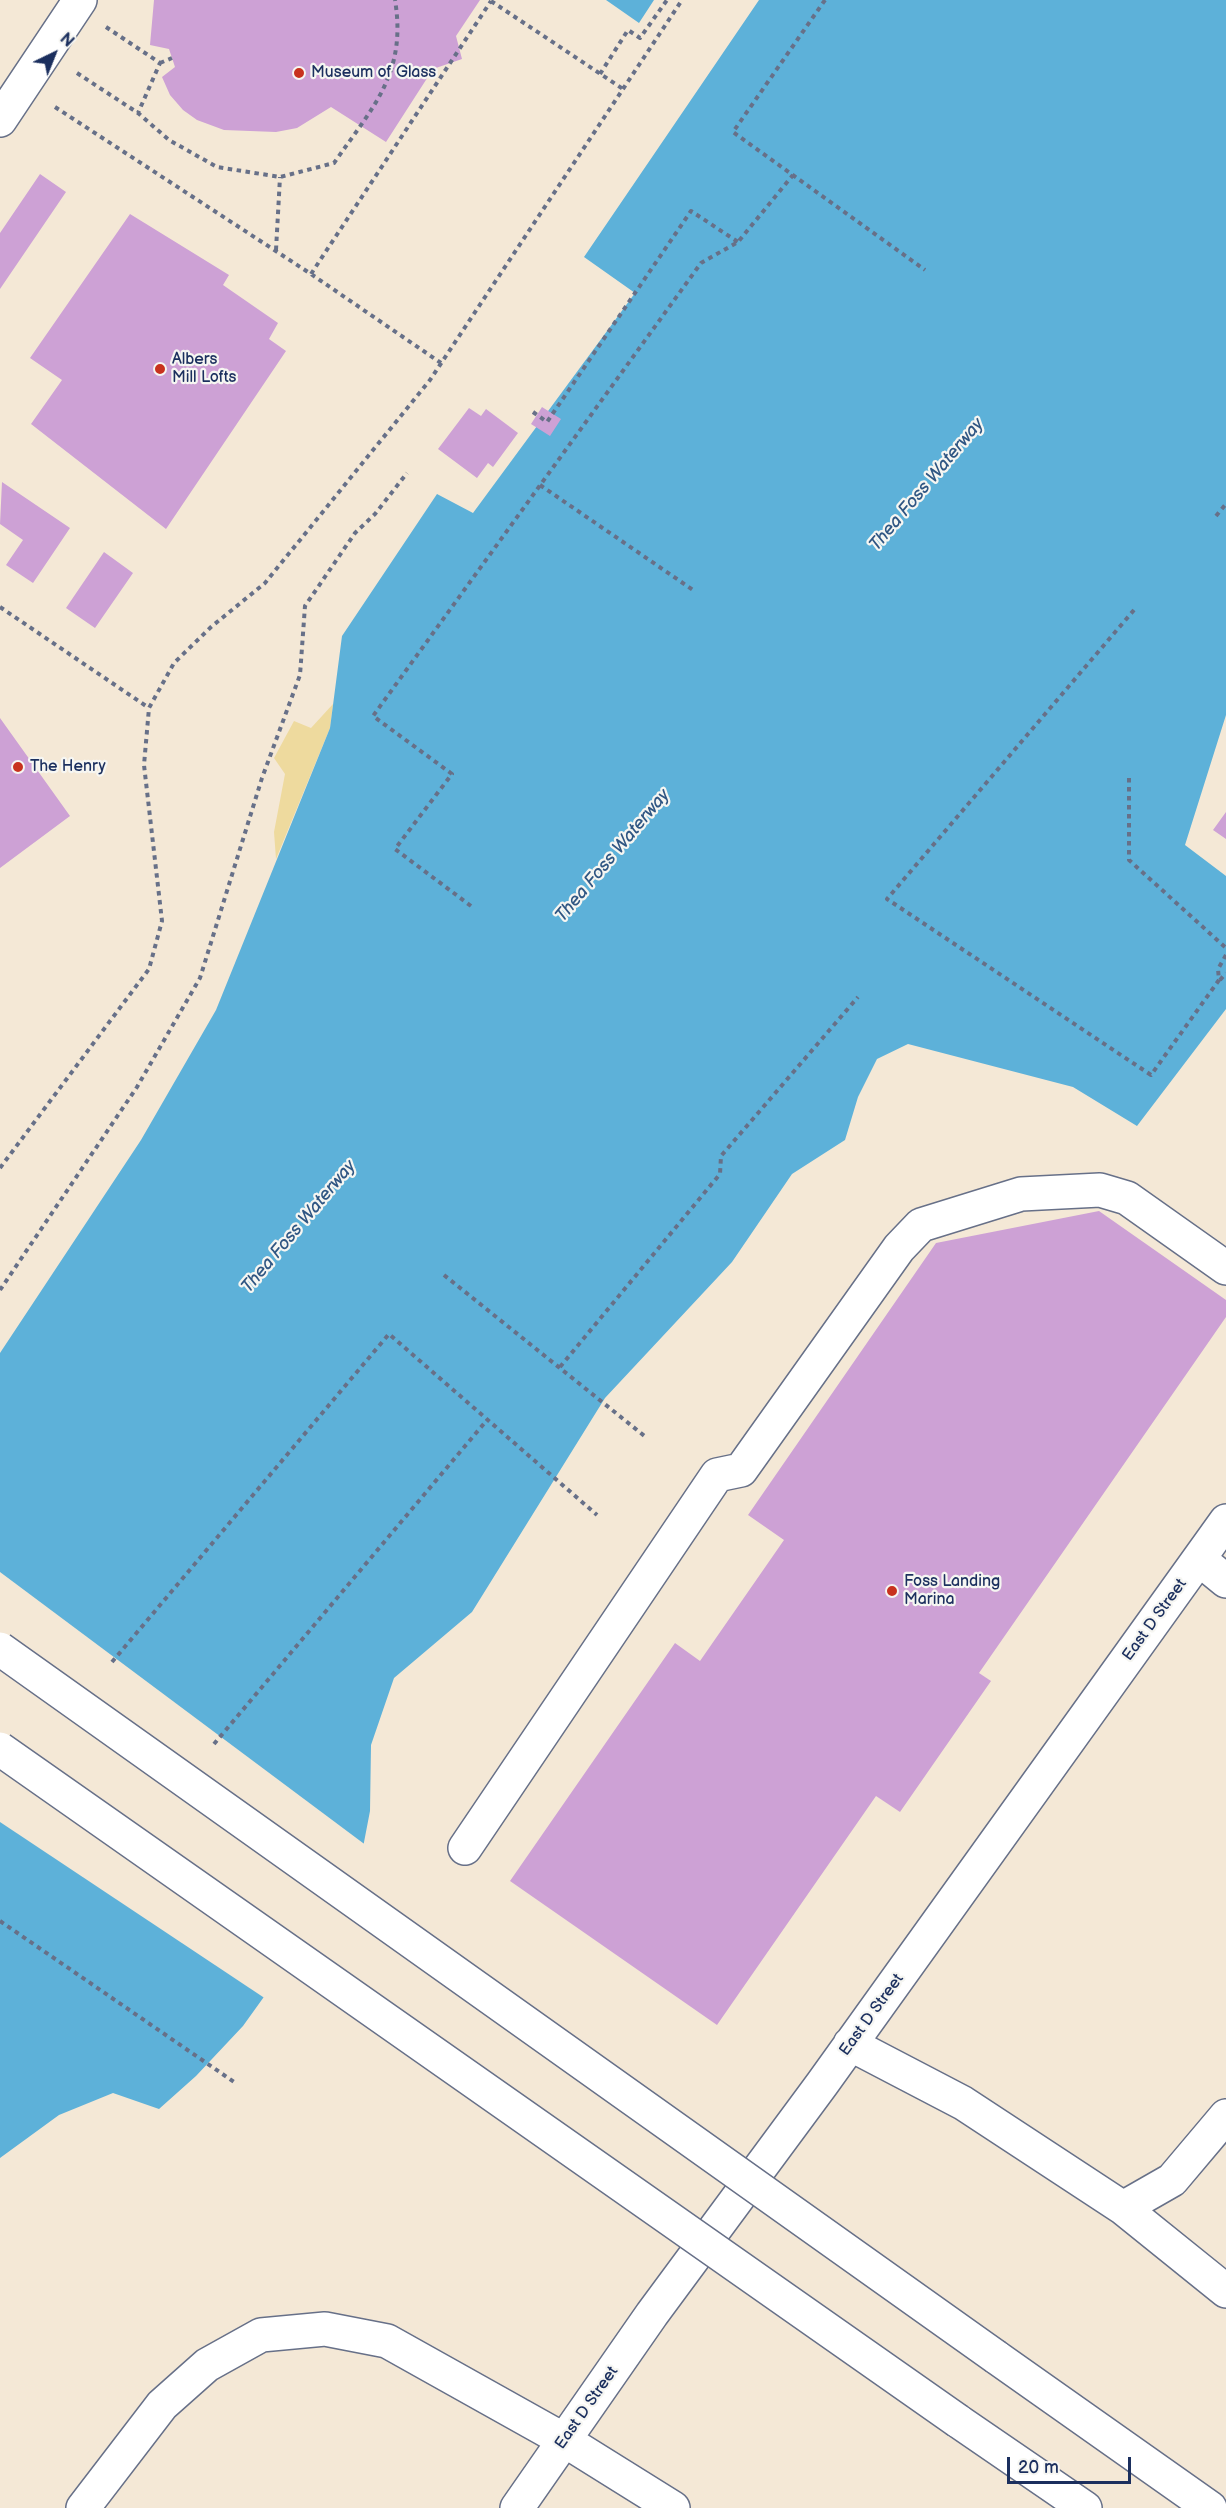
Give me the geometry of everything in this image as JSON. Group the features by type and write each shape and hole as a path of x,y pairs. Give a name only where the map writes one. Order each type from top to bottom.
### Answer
{"main road":[{"path":"0,120 80,0"},
{"path":"465,1848 717,1475 741,1470 899,1248 921,1224 1021,1194 1100,1191 1127,1198 1226,1268"},
{"name":"East D Street","path":"525,2497 652,2314 850,2044 1226,1521"},
{"path":"1199,1559 1226,1581"},
{"path":"0,1649 1210,2508"},
{"path":"0,1749 1085,2508"},
{"path":"850,2044 963,2103 1123,2208 1226,2291"},
{"path":"1123,2208 1172,2180 1226,2116"},
{"path":"83,2508 162,2405 207,2365 261,2335 325,2329 387,2341 480,2396 564,2440 660,2505"}],"path":[{"path":"75,71 138,113 169,140 218,167 280,177 334,164 379,99 392,72 398,50 400,27 395,0"},
{"path":"311,274 491,0 622,89"},
{"path":"600,74 628,30 640,39 667,0"},
{"path":"0,1168 149,969 162,921 144,765 149,708 174,663 211,627 265,583 430,380 682,0"},
{"path":"825,0 732,132 925,270"},
{"path":"104,26 160,63"},
{"path":"138,113 160,63 172,58"},
{"path":"52,105 311,274 441,363"},
{"path":"471,906 395,849 452,774 373,716 701,263 738,242 793,175"},
{"path":"276,251 280,177"},
{"path":"533,412 547,422 691,211 738,242"},
{"path":"0,1290 137,1087 200,978 262,778 300,675 305,606 355,533 375,514 407,473"},
{"path":"540,485 693,590"},
{"path":"1216,516 1226,504"},
{"path":"0,607 149,708"},
{"path":"1134,610 887,899 1151,1074 1226,973"},
{"path":"1129,778 1129,860 1226,948"},
{"path":"1219,980 1218,969 1226,955"},
{"path":"560,1367 720,1174 721,1156 858,997"},
{"path":"444,1275 647,1438"},
{"path":"112,1662 389,1334 597,1515"},
{"path":"214,1744 487,1420"},
{"path":"0,1921 237,2084"}],"sand":[{"path":"333,704 330,728 276,859 274,832 285,774 274,758 294,721 311,728"}],"water":[{"path":"606,0 654,0 639,23"},
{"name":"Thea Foss Waterway","path":"759,0 1226,0 1226,715 1185,845 1226,876 1226,1009 1137,1126 1073,1087 908,1044 877,1059 858,1097 845,1140 792,1174 732,1262 605,1398 472,1612 394,1678 371,1745 370,1811 360,1863 243,2026 196,2076 159,2109 113,2093 59,2115 0,2158 0,1353 141,1140 216,1010 330,728 342,636 437,494 473,513 635,293 584,257"}],"pier":[{"path":"0,1572 367,1846 363,1865 266,1999 0,1822"}],"building":[{"name":"Museum of Glass","path":"154,0 480,0 456,36 462,59 433,69 386,142 331,107 297,128 276,132 224,130 197,120 183,110 170,95 162,77 175,67 169,49 150,45"},
{"path":"40,174 66,192 0,289 0,233"},
{"name":"Albers Mill Lofts","path":"130,214 229,275 223,285 278,323 269,339 286,351 166,529 31,424 62,380 30,358"},
{"path":"542,407 561,419 550,436 531,424"},
{"path":"469,408 481,416 486,409 518,433 493,467 488,463 477,478 438,449"},
{"path":"2,482 70,528 33,583 6,565 23,540 0,524"},
{"path":"104,552 133,573 95,628 66,608"},
{"name":"The Henry","path":"0,718 70,816 0,868"},
{"path":"1226,812 1226,839 1213,830"},
{"name":"Foss Landing Marina","path":"1099,1211 1226,1300 1226,1317 979,1673 991,1681 900,1812 876,1796 717,2025 510,1881 675,1643 700,1661 784,1540 748,1515 936,1243"}],"place":[{"name":"Museum of Glass","path":"299,73"},
{"name":"Albers Mill Lofts","path":"160,369"},
{"name":"The Henry","path":"18,767"},
{"name":"Foss Landing Marina","path":"892,1591"}]}
